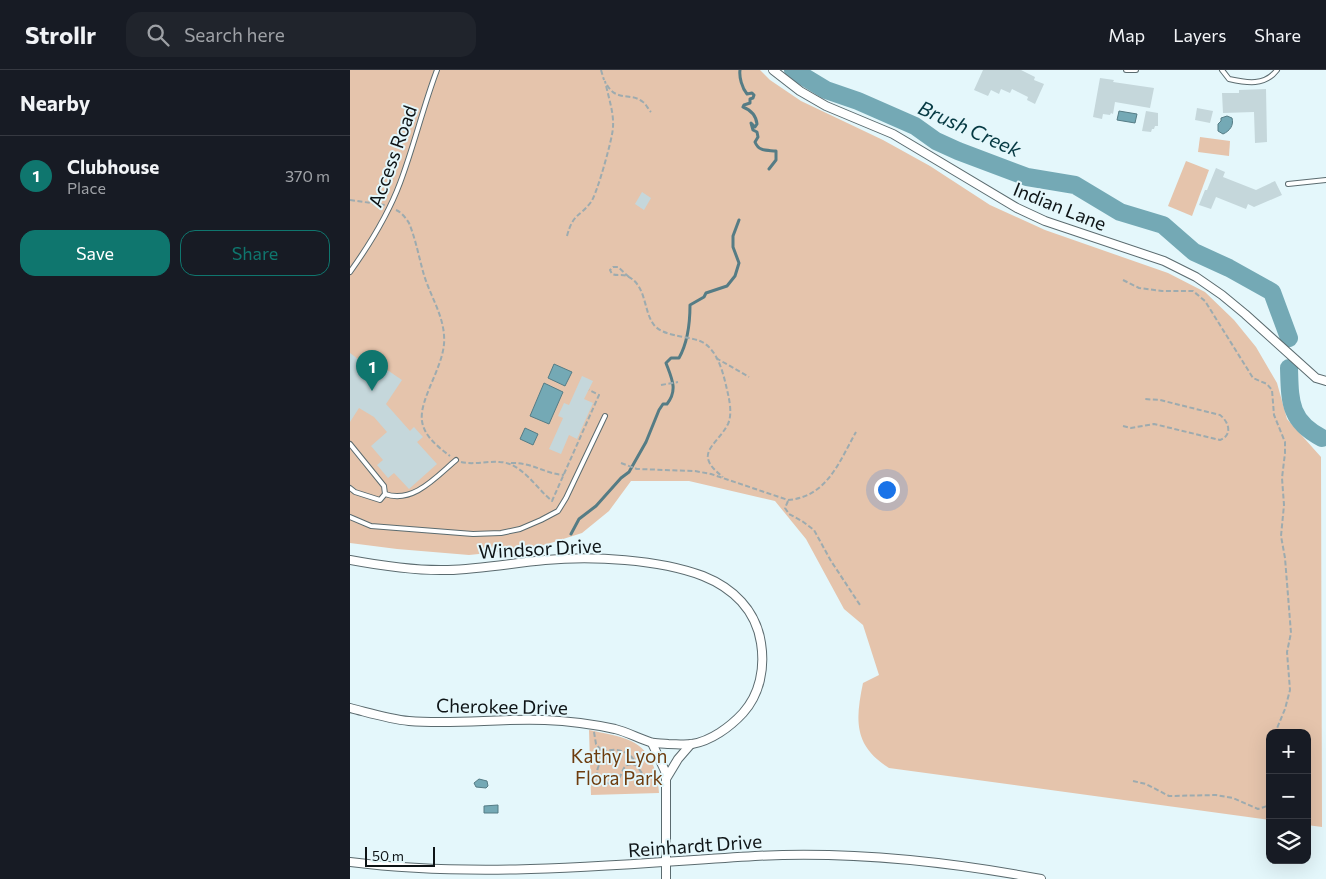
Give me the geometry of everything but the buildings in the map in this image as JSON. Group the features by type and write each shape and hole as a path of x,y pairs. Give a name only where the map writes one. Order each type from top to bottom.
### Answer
{"street":[{"name":"Indian Lane","path":"773,70 800,91 826,106 893,134 1017,208 1046,221 1164,261 1196,277 1245,314 1316,378 1326,381"},
{"name":"Windsor Drive","path":"350,560 384,566 447,570 551,560 607,560 675,569 699,575 729,589 749,611 760,636 763,664 753,699 734,723 720,732 691,744 652,743"},
{"name":"Cherokee Drive","path":"350,708 379,716 411,721 527,719 570,722 617,730 652,743"},
{"path":"652,743 665,770 666,779 666,879"},
{"path":"666,779 678,759 691,744"},
{"name":"Reinhardt Drive","path":"350,862 406,869 477,872 548,871 755,856 844,855 952,864 1041,879"}],"lane":[{"name":"Access Road","path":"350,272 373,238 390,207 437,70"},
{"path":"1126,70 1136,70"},
{"path":"1222,70 1229,79 1255,82 1264,81 1273,76 1277,70"},
{"path":"1288,184 1326,180"},
{"path":"350,518 371,526 473,534 501,533 520,529 558,510 566,498 605,416"},
{"path":"350,444 376,474 384,486 385,494 380,500 355,492 350,488"},
{"path":"385,494 394,498 413,494 456,460"}],"path":[{"path":"568,236 575,216 591,202 596,191 613,135 612,113 601,70"},
{"path":"604,81 610,90 618,95 644,102 650,112"},
{"path":"350,200 361,200 390,207 400,212 408,222 424,277 437,306 444,332 442,362 422,407 424,429 431,439 456,460 463,462 530,464 556,474 564,475"},
{"path":"629,277 624,274 612,274 610,270 613,267 618,267 629,277 640,289 654,324 661,331 701,342 716,358 728,393 731,412 728,423 711,445 708,454 709,462 714,470 723,478"},
{"path":"1123,280 1140,288 1162,291 1193,291 1205,301 1253,378 1267,384 1272,390 1274,415 1285,442 1286,453 1282,478 1284,504 1281,536 1286,558 1291,633 1287,652 1290,668 1290,690 1277,729"},
{"path":"716,358 749,376"},
{"path":"661,385 678,382"},
{"path":"511,463 552,501 599,395 589,390"},
{"path":"1123,426 1131,428 1154,424 1220,440 1226,436 1227,420 1220,415 1160,400 1144,399"},
{"path":"621,463 637,468 695,471 723,478 788,500 809,496 820,488 830,477 856,432"},
{"path":"788,500 785,508 790,514 814,530 831,561 860,605"},
{"path":"593,731 596,744 603,757 597,766 596,772 598,779 603,784 618,780 624,766 632,764 636,765 644,776 657,776"},
{"path":"602,752 610,749 622,750 632,756 634,760 632,764"},
{"path":"1133,781 1146,784 1169,796 1216,795 1233,798 1258,809 1266,806"}],"green space":[{"path":"350,70 760,70 770,80 801,101 883,140 930,166 990,205 1045,230 1168,273 1205,292 1234,320 1256,347 1277,383 1287,419 1321,457 1322,827 1311,826 1311,729 1266,729 1266,819 889,768 869,751 863,741 858,721 863,683 879,675 863,625 844,609 806,539 775,501 689,481 631,481 609,511 582,533 535,548 469,555 350,543"},
{"path":"1200,137 1230,141 1229,156 1198,152"},
{"path":"1186,161 1209,170 1192,216 1168,206"},
{"name":"Kathy Lyon Flora Park","path":"589,730 626,739 644,750 655,770 659,793 591,795"}],"water":[{"path":"1119,111 1137,114 1135,123 1117,120"},
{"path":"1227,116 1232,118 1232,125 1223,134 1218,131 1218,124 1221,118"},
{"path":"554,364 572,372 565,386 548,378"},
{"path":"544,383 563,392 549,424 530,416"},
{"path":"525,428 538,434 533,445 520,439"},
{"path":"479,779 487,781 488,786 486,788 476,787 474,783"},
{"path":"498,805 498,813 484,813 484,806"}],"waterway":[{"path":"740,70 741,82 745,92 754,95 750,99 750,103 743,107 756,118 757,124 755,127 751,123 753,130 757,132 758,137 755,142 761,149 776,151 776,160 769,169"},
{"name":"Brush Creek","path":"793,70 826,90 858,101 915,126 936,141 958,151 1027,177 1075,185 1120,212 1163,225 1194,252 1229,268 1272,292 1289,338"},
{"path":"571,534 579,519 596,506 621,478 629,472 646,442 659,410 670,399 673,384 666,363 671,358 679,358 685,345 690,318 690,305 704,297 706,293 727,286 735,276 739,263 733,247 733,236 739,220"},
{"name":"Brush Creek","path":"1289,368 1291,400 1297,417 1303,425 1322,438"}],"place":[{"name":"Clubhouse","path":"372,391"}]}
